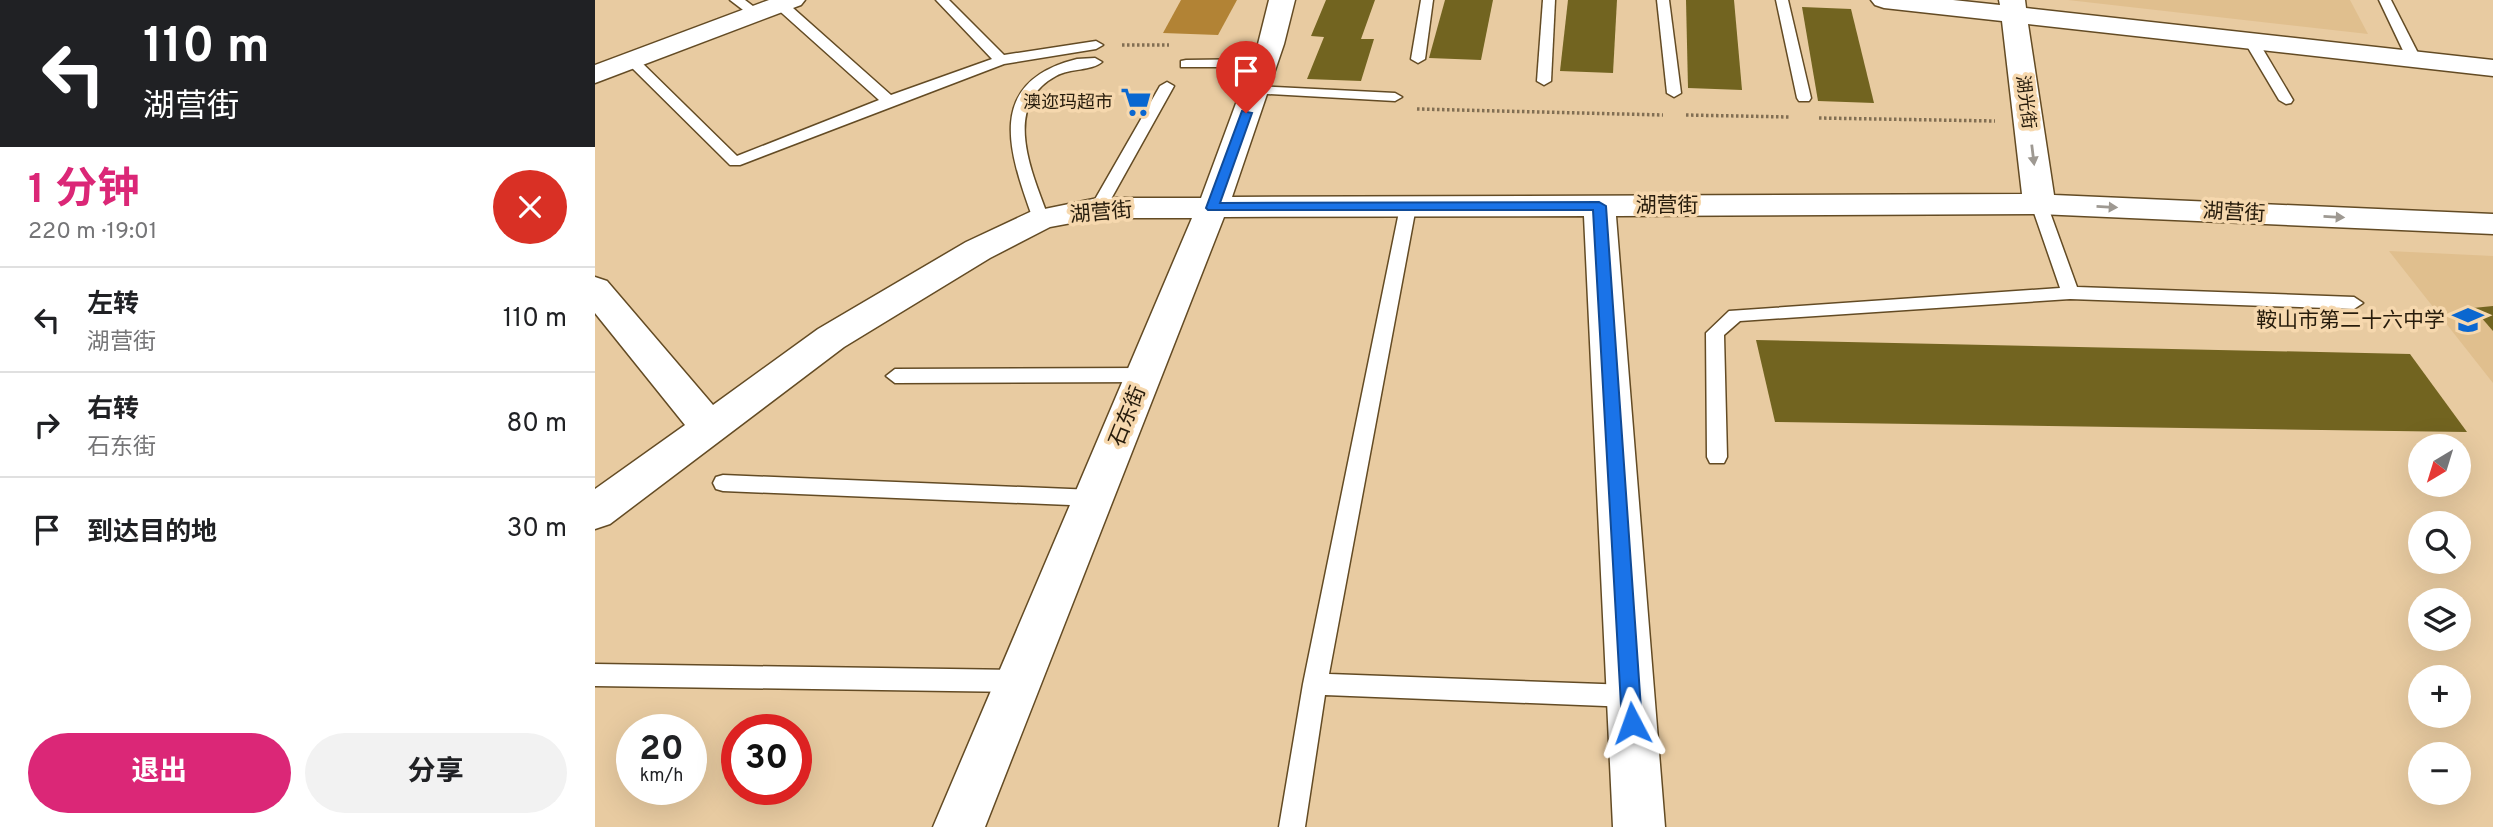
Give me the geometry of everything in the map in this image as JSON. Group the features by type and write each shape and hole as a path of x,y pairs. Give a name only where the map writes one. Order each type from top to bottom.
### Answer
{"street":[{"name":"石东街","path":"959,827 1212,208 1259,76 1282,0"},
{"path":"1884,0 2013,7 2251,41 2493,68"},
{"path":"595,75 766,4"},
{"name":"湖光街","path":"2013,7 2039,204"},
{"name":"湖营街","path":"595,512 831,338 978,250 1041,219 1098,208 2039,204 2493,224"},
{"path":"1599,206 1639,827"},
{"path":"595,289 709,427"}],"lane":[{"path":"941,0 1002,60"},
{"path":"1418,59 1427,0"},
{"path":"1544,81 1549,0"},
{"path":"1663,0 1674,93"},
{"path":"1782,0 1804,97"},
{"path":"2385,0 2414,59"},
{"path":"766,4 889,101"},
{"path":"2251,41 2286,100"},
{"path":"632,61 735,162 1002,60 1096,45"},
{"path":"1041,219 1017,146 1021,106 1043,75 1073,62 1095,62"},
{"path":"1186,64 1395,97"},
{"path":"1098,208 1167,86"},
{"path":"2039,204 2070,293"},
{"path":"1291,827 1315,684 1408,207"},
{"path":"1717,457 1715,333 1735,315 2070,293 2354,303"},
{"path":"895,376 1144,375"},
{"path":"723,483 1094,498"},
{"path":"595,675 1019,681"},
{"path":"1315,684 1630,696"}],"path":[{"path":"1395,97 1419,111 1669,115"},
{"path":"1682,116 1793,117"},
{"path":"1807,118 2028,122"}],"shaded area":[{"path":"1181,0 1237,0 1218,35 1163,33"},
{"path":"2068,0 2350,0 2368,34"},
{"name":"鞍山市第二十六中学","path":"2389,251 2493,256 2493,383"}],"building":[{"path":"1326,0 1375,0 1361,39 1374,39 1361,81 1307,79 1324,37 1311,36"},
{"path":"1445,0 1493,0 1481,60 1429,58"},
{"path":"1568,0 1617,0 1613,73 1560,71"},
{"path":"1686,0 1734,0 1742,90 1688,88"},
{"path":"1802,7 1851,9 1874,103 1818,101"},
{"path":"2493,306 2493,331 2473,308"},
{"path":"1756,340 2410,354 2467,432 1775,422"}],"place":[{"name":"澳迩玛超市","path":"1136,102"},
{"name":"鞍山市第二十六中学","path":"2468,320"}],"route":[{"path":"1246,113 1212,208 1599,206 1632,723"}]}
